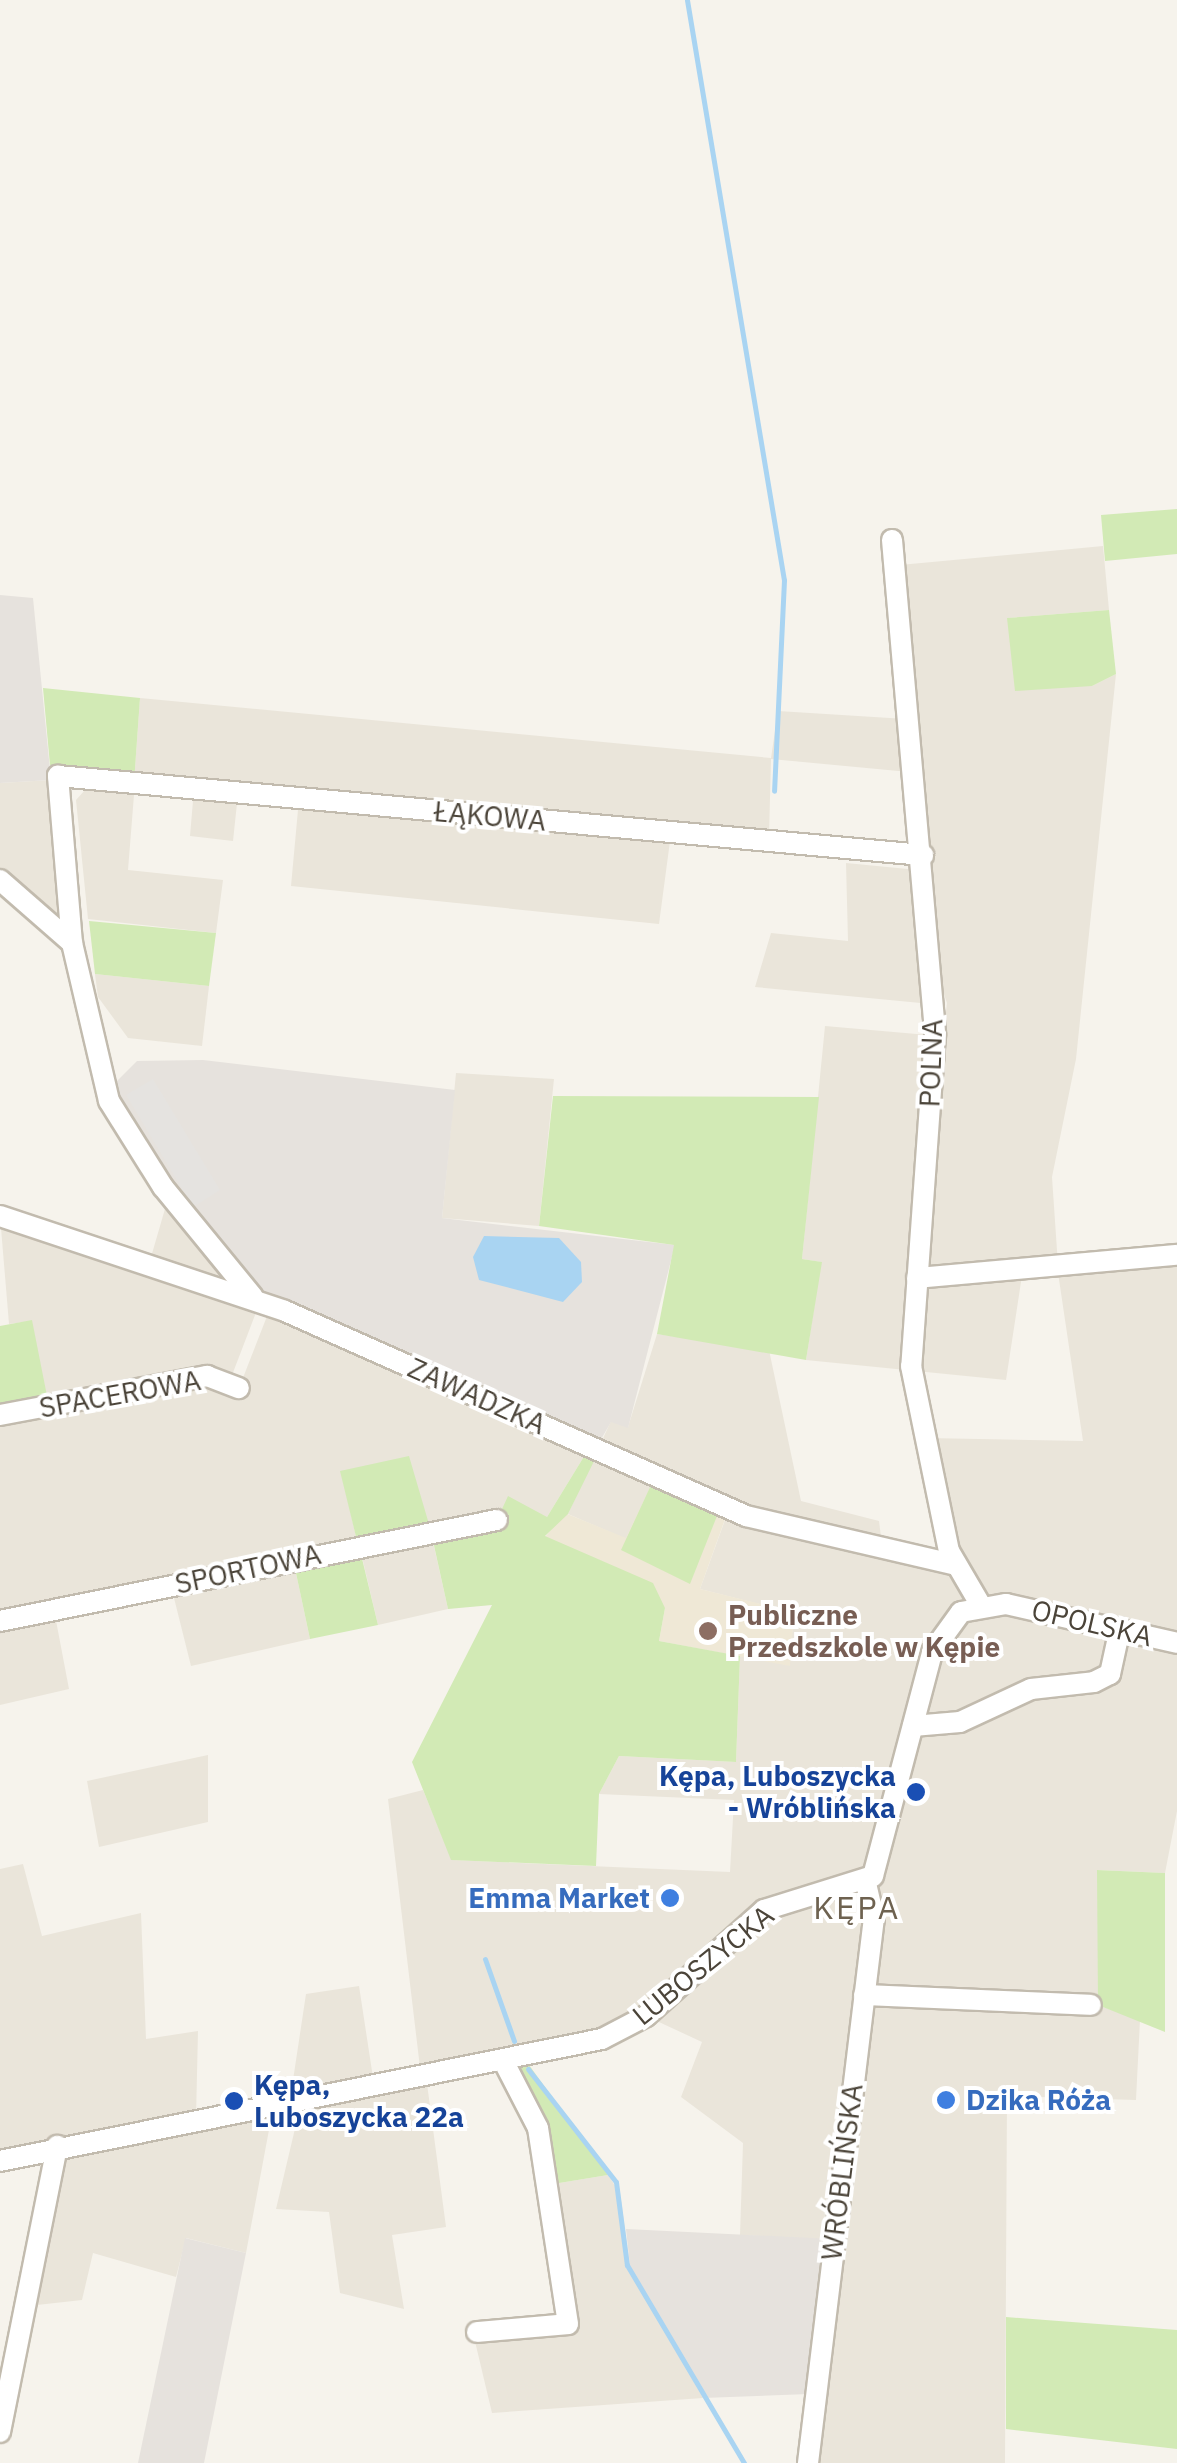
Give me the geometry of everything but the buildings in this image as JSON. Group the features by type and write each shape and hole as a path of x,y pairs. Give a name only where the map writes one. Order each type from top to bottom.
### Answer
{"street":[{"name":"POLNA","path":"892,540 923,855 935,1035 911,1366 960,1572 980,1604"},
{"name":"ŁĄKOWA","path":"72,942 58,776 923,855"},
{"path":"0,880 72,942 109,1100 163,1187 255,1300"},
{"name":"ZAWADZKA","path":"0,1216 255,1300 746,1516 960,1572"},
{"path":"917,1278 1177,1255"},
{"name":"SPACEROWA","path":"0,1415 207,1376 239,1388"},
{"name":"SPORTOWA","path":"0,1621 497,1520"},
{"path":"866,1883 881,1861 938,1639 980,1604"},
{"name":"OPOLSKA","path":"980,1604 1006,1604 1177,1643"},
{"path":"913,1726 960,1722 1031,1689 1094,1682 1110,1674 1120,1628"},
{"name":"WRÓBLIŃSKA","path":"808,2463 874,1918 866,1883"},
{"name":"LUBOSZYCKA","path":"0,2160 504,2062 630,2026 764,1910 866,1883"},
{"path":"864,1995 1090,2005"},
{"path":"477,2332 568,2324 538,2128 504,2062"},
{"path":"0,2431 57,2146"}],"shaded area":[{"path":"1103,546 1109,610 1008,618 1092,686 1116,674 1076,1059 1052,1177 1058,1265 1177,1255 1177,1633 1124,1629 1177,1654 1177,1811 1165,1873 1098,1870 1098,2005 1140,2020 1136,2100 1007,2096 1005,2463 815,2463 833,2240 740,2235 743,2143 681,2097 702,2042 646,2016 426,2076 446,2227 392,2235 404,2309 340,2293 329,2212 276,2209 302,2099 290,2100 306,1994 359,1986 374,2084 421,2076 388,1799 423,1790 452,1860 730,1872 734,1800 599,1794 619,1756 736,1762 740,1656 789,1665 794,1613 700,1589 729,1509 656,1475 626,1539 568,1514 611,1421 628,1427 657,1334 769,1350 801,1501 879,1521 882,1545 954,1564 927,1438 1083,1441 1057,1266 1023,1269 1006,1380 806,1360 821,1262 802,1259 825,1026 928,1035 924,1198 947,1003 940,983 931,1004 755,987 771,933 848,941 846,863 918,870 909,772 771,759 769,836 672,826 659,924 291,886 299,799 238,794 233,841 190,836 194,789 134,783 140,698 771,758 778,711 906,719 889,566"},
{"path":"0,595 33,598 51,780 0,783"},
{"path":"51,780 68,956 0,891 0,783"},
{"path":"85,790 134,795 128,870 223,880 216,933 88,919 76,800"},
{"path":"95,974 209,986 202,1046 128,1038 98,997"},
{"path":"203,1060 455,1090 442,1218 675,1245 628,1428 611,1422 596,1448 255,1300 163,1187 110,1088 137,1061"},
{"path":"456,1073 554,1079 539,1226 442,1218"},
{"path":"153,1079 220,1190 193,1207 126,1095"},
{"path":"169,1195 260,1302 229,1383 239,1388 271,1306 591,1445 547,1517 431,1532 341,1471 358,1545 293,1559 310,1639 191,1666 171,1586 54,1610 69,1689 0,1705 0,1415 32,1321 9,1324 0,1216 149,1264"},
{"path":"656,1475 729,1508 700,1589 794,1612 790,1666 659,1641 665,1608 545,1537 565,1513 626,1538"},
{"path":"433,1542 448,1609 378,1625 362,1557"},
{"path":"208,1755 208,1822 99,1847 87,1781"},
{"path":"23,1864 42,1936 141,1913 146,2039 198,2031 196,2118 274,2103 246,2253 186,2238 176,2277 93,2253 82,2300 28,2306 57,2146 0,2161 0,1869"},
{"path":"608,2175 620,2193 630,2266 703,2398 492,2413 473,2333 567,2324 547,2185"},
{"path":"626,2229 833,2239 809,2394 703,2398 630,2266"},
{"path":"185,2238 246,2253 204,2463 138,2463"}],"green space":[{"path":"1177,509 1177,554 1105,561 1101,515"},
{"path":"1109,610 1116,674 1092,686 1015,691 1007,618"},
{"path":"43,688 140,698 134,783 50,765"},
{"path":"89,921 216,933 209,986 95,974"},
{"path":"553,1096 819,1097 802,1259 822,1262 806,1360 657,1334 674,1245 539,1226"},
{"path":"32,1320 49,1406 0,1415 0,1326"},
{"path":"591,1445 600,1449 568,1514 545,1536 653,1583 665,1608 659,1641 740,1656 736,1762 619,1756 599,1794 596,1866 451,1860 412,1762 492,1605 448,1609 431,1532 359,1546 378,1625 310,1639 293,1559 358,1545 340,1471 409,1456 431,1531 497,1520 508,1496 547,1517"},
{"path":"651,1485 717,1516 690,1584 621,1550"},
{"path":"1097,1870 1165,1873 1165,2032 1098,2005"},
{"path":"524,2058 608,2175 547,2185 504,2062"},
{"path":"1006,2317 1177,2330 1177,2449 1006,2429"}],"water":[{"path":"484,1236 559,1238 581,1262 582,1282 563,1302 479,1280 473,1257"}],"waterway":[{"path":"687,0 784,580 774,791"},
{"path":"485,1959 514,2041"},
{"path":"528,2069 616,2182 627,2265 744,2463"}],"place":[{"name":"Publiczne Przedszkole w Kępie","path":"708,1631"},
{"name":"Kępa, Luboszycka - Wróblińska","path":"916,1792"},
{"name":"Emma Market","path":"670,1898"},
{"name":"Dzika Róża","path":"946,2100"},
{"name":"Kępa, Luboszycka 22a","path":"234,2101"}],"district":[{"name":"KĘPA","path":"857,1907"}]}
